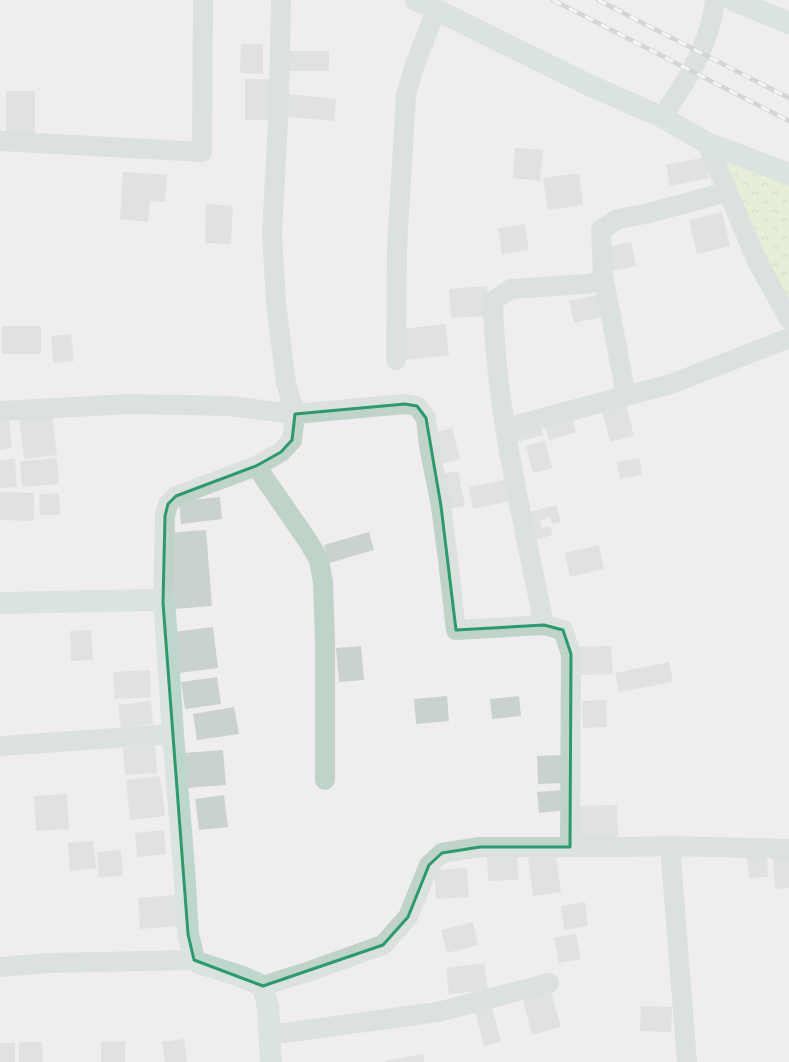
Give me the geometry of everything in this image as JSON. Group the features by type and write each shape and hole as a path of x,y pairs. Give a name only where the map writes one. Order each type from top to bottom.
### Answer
{"street":[{"path":"0,141 202,152 203,0"},
{"path":"194,960 188,934 184,868 172,734 166,613 162,603 165,516 168,504 176,496 256,466 281,452 292,440 295,414 286,383 276,303 272,233 279,102 281,0"},
{"path":"416,0 591,86 662,117 707,142 789,174"},
{"path":"662,117 692,72 710,26 714,0"},
{"path":"733,0 789,23"},
{"path":"396,360 397,248 406,95 414,67 436,10"},
{"path":"707,142 758,263 789,319"},
{"path":"626,395 603,275 601,230 618,219 645,214 727,192"},
{"path":"544,625 505,428 493,301 511,289 586,284 597,282 603,275"},
{"path":"505,428 671,384 789,338"},
{"path":"0,411 130,404 230,406 295,414 405,404 417,406 426,418 429,446 443,521 456,630 544,625 563,630 570,654 570,847"},
{"path":"256,466 308,541 319,560 323,582 325,641 324,780"},
{"path":"0,603 151,600 162,603"},
{"path":"0,746 172,734"},
{"path":"670,846 688,1062"},
{"path":"0,967 194,960 243,977 263,986 382,945 408,917 429,865 442,853 480,847 670,846 789,849"},
{"path":"269,1035 438,1012 549,984"},
{"path":"263,986 268,1007 271,1062"}],"highlighted area":[{"path":"405,404 417,406 426,418 441,506 456,630 544,625 563,630 571,654 570,847 480,847 442,853 429,865 408,917 383,945 263,986 194,960 188,934 163,603 165,516 168,504 176,496 256,466 281,452 292,440 295,414"}],"green space":[{"path":"715,152 789,180 789,303 762,258"}],"building":[{"path":"241,44 263,44 263,74 240,73"},
{"path":"287,51 329,51 329,71 288,71"},
{"path":"245,79 273,79 272,120 245,120"},
{"path":"6,91 35,91 35,135 6,134"},
{"path":"289,94 336,99 334,121 287,117"},
{"path":"515,148 543,150 540,181 513,178"},
{"path":"705,157 709,178 670,186 666,165"},
{"path":"123,172 167,175 165,202 150,201 148,222 120,219"},
{"path":"579,173 583,205 548,210 543,178"},
{"path":"206,204 233,206 231,244 205,243"},
{"path":"722,212 730,246 697,254 689,220"},
{"path":"525,224 529,250 502,254 498,228"},
{"path":"631,242 636,266 611,271 606,247"},
{"path":"487,286 489,316 451,318 449,289"},
{"path":"597,295 602,317 574,323 569,301"},
{"path":"445,324 449,355 406,360 402,329"},
{"path":"2,326 41,326 41,354 2,354"},
{"path":"71,334 74,361 53,363 51,336"},
{"path":"626,404 634,436 610,442 602,410"},
{"path":"571,412 576,432 549,440 543,420"},
{"path":"52,415 57,455 24,459 19,418"},
{"path":"9,416 12,448 0,450 0,417"},
{"path":"540,421 543,435 514,443 510,428"},
{"path":"452,428 460,459 437,465 429,434"},
{"path":"545,441 552,468 533,473 526,446"},
{"path":"57,458 59,484 22,487 20,461"},
{"path":"640,458 642,475 620,479 617,462"},
{"path":"15,459 17,487 0,488 0,460"},
{"path":"458,471 465,506 445,510 437,475"},
{"path":"505,480 510,501 473,509 469,487"},
{"path":"0,492 34,493 34,521 0,520"},
{"path":"59,493 60,515 40,515 39,494"},
{"path":"220,497 222,519 181,524 179,501"},
{"path":"556,505 561,522 552,524 550,517 540,520 542,528 550,526 553,535 534,540 530,512"},
{"path":"206,530 212,606 174,609 168,533"},
{"path":"369,532 374,550 329,563 324,545"},
{"path":"599,545 604,569 570,577 565,553"},
{"path":"213,627 218,668 178,673 173,632"},
{"path":"91,630 93,660 71,661 70,631"},
{"path":"361,646 364,680 339,682 336,648"},
{"path":"611,646 613,674 578,675 577,647"},
{"path":"669,662 673,682 619,692 615,673"},
{"path":"150,670 151,697 115,699 113,672"},
{"path":"217,677 221,704 185,709 181,682"},
{"path":"447,696 449,721 416,724 414,699"},
{"path":"519,696 521,716 492,719 490,699"},
{"path":"606,700 607,727 583,728 582,701"},
{"path":"151,701 153,724 121,728 118,705"},
{"path":"234,707 239,734 197,740 193,714"},
{"path":"155,745 157,773 125,775 123,748"},
{"path":"223,750 226,785 187,788 184,753"},
{"path":"565,755 566,783 538,784 537,756"},
{"path":"160,776 165,816 130,820 126,780"},
{"path":"562,790 565,810 539,813 537,792"},
{"path":"67,794 69,829 36,831 34,796"},
{"path":"224,795 228,827 199,830 195,799"},
{"path":"617,805 618,841 576,842 575,806"},
{"path":"164,830 166,854 137,857 135,833"},
{"path":"93,841 96,868 70,871 68,843"},
{"path":"121,850 123,876 99,877 97,852"},
{"path":"517,852 518,880 488,881 487,853"},
{"path":"789,852 789,888 775,889 773,854"},
{"path":"556,854 561,892 533,896 528,858"},
{"path":"767,854 768,877 749,878 747,855"},
{"path":"467,868 469,897 436,899 434,870"},
{"path":"174,895 177,926 140,929 138,898"},
{"path":"585,902 588,926 564,930 561,906"},
{"path":"473,922 478,945 447,953 441,930"},
{"path":"576,934 581,959 559,963 554,938"},
{"path":"484,963 488,990 449,994 446,968"},
{"path":"551,992 561,1027 532,1035 523,1000"},
{"path":"491,1003 501,1042 484,1046 474,1007"},
{"path":"641,1006 672,1007 671,1032 640,1031"},
{"path":"184,1039 187,1062 165,1062 162,1042"},
{"path":"125,1041 125,1062 101,1062 101,1042"},
{"path":"19,1042 42,1042 43,1062 19,1062"},
{"path":"0,1043 15,1043 15,1062 0,1062"},
{"path":"423,1054 424,1062 386,1062 386,1061"}],"railway":[{"path":"553,0 789,121"},
{"path":"598,0 789,98"}]}
